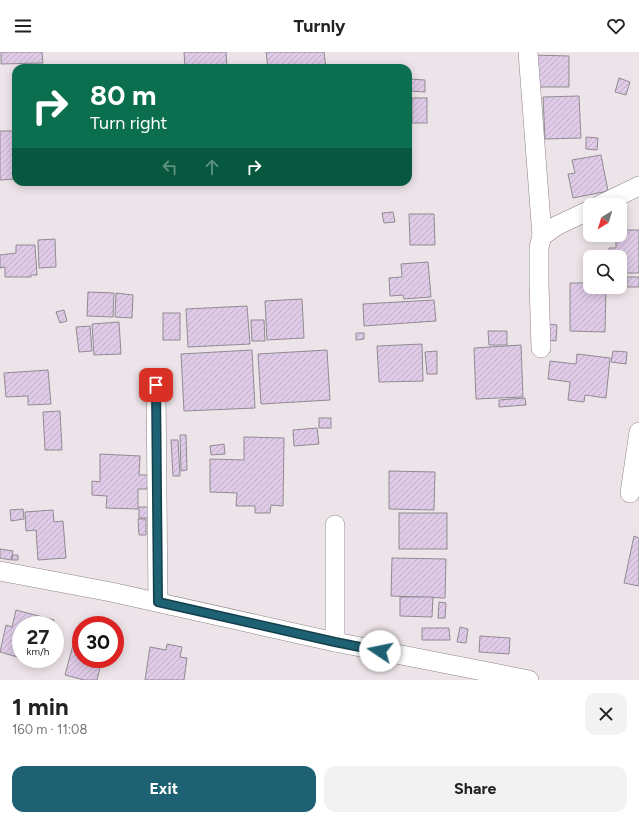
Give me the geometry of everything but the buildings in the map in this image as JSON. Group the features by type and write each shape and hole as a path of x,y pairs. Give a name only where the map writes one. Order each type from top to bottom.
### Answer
{"street":[{"path":"528,52 542,236 539,247 541,348"},
{"path":"614,198 639,186"},
{"path":"542,236 556,226 583,213"},
{"path":"156,385 158,602"},
{"path":"630,493 639,432"},
{"path":"335,524 335,642"},
{"path":"0,571 111,592 335,642 529,680"}],"route":[{"path":"156,385 158,602 380,651"}]}
